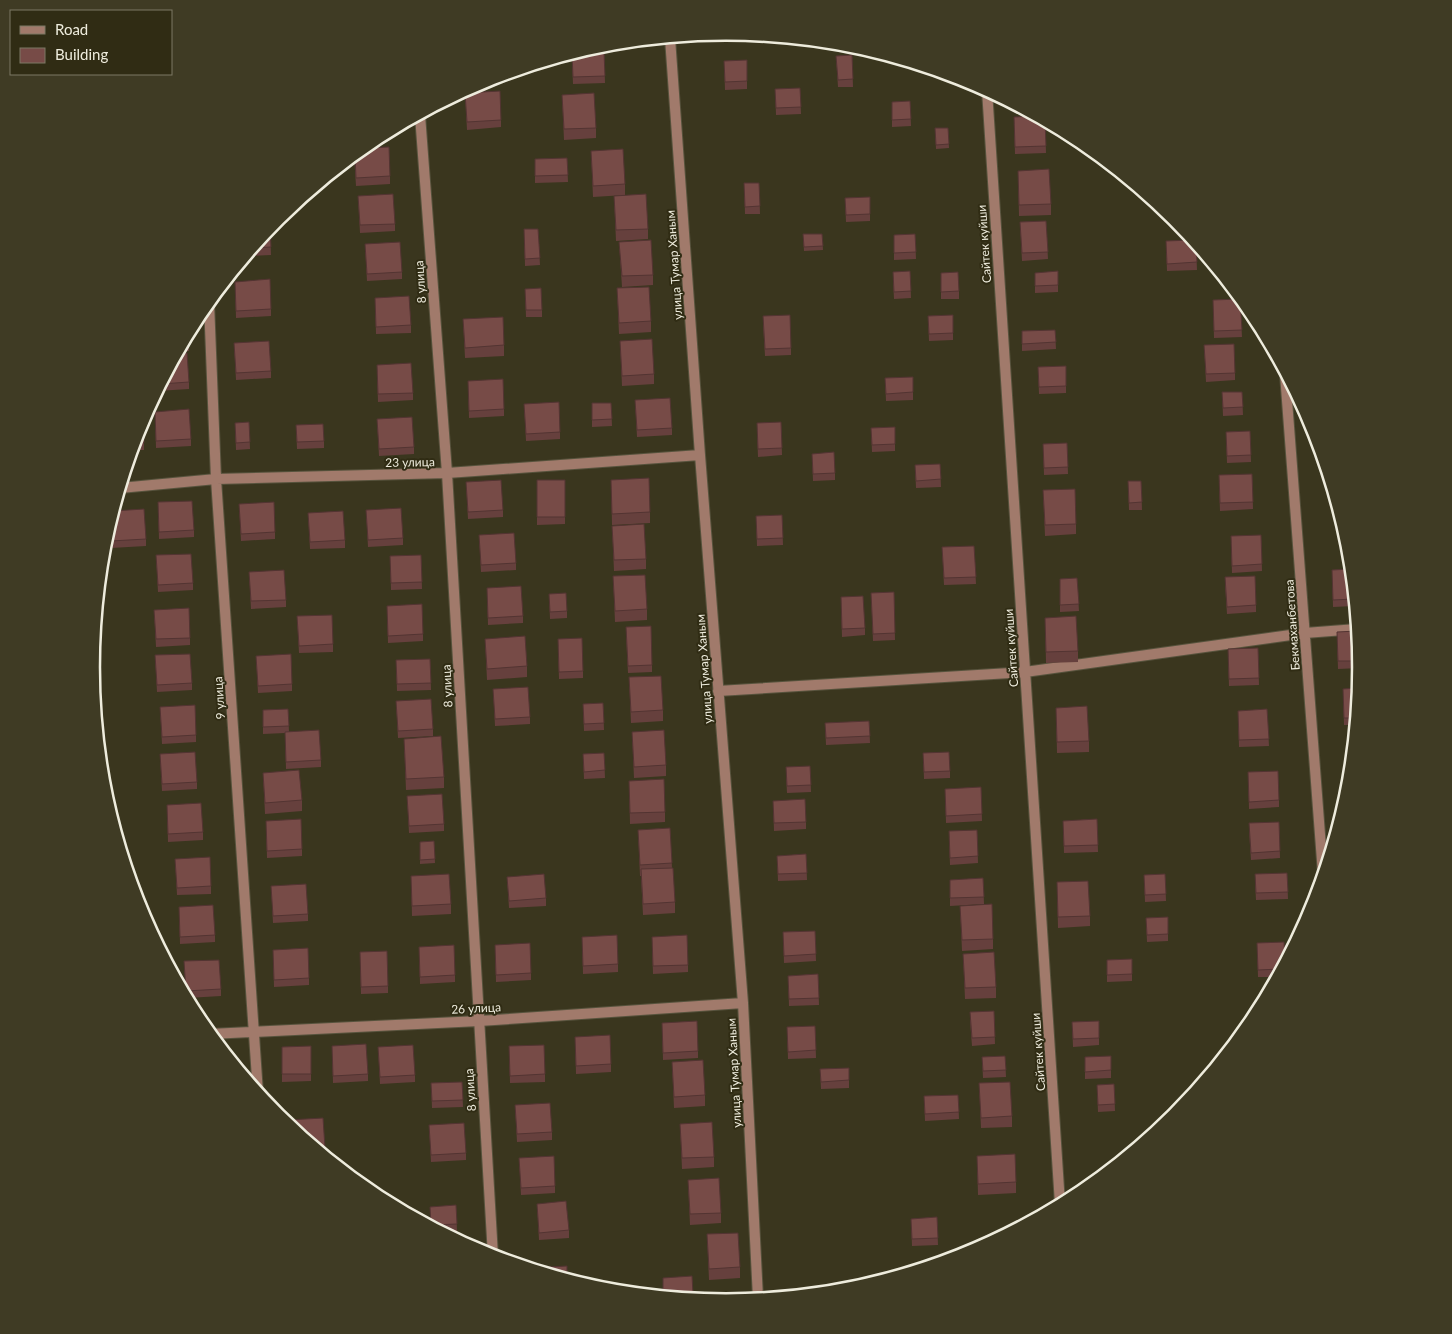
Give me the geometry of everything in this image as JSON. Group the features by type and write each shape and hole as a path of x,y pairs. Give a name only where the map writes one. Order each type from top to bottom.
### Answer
{"street":[{"name":"улица Тумар Ханым","path":"670,44 700,455 743,1003 758,1291"},
{"name":"Сайтек куйши","path":"988,99 1059,1196"},
{"name":"8 улица","path":"421,121 447,474 492,1247"},
{"name":"9 улица","path":"209,314 216,479 257,1081"},
{"name":"Бекмаханбетова","path":"1286,388 1322,858"},
{"name":"23 улица","path":"127,487 216,479 447,474 700,455"},
{"path":"718,691 1025,672 1305,633 1350,630"},
{"name":"26 улица","path":"219,1033 478,1021 743,1003"}],"building":[{"path":"604,53 605,76 573,77 572,61"},
{"path":"852,55 853,79 838,80 836,56"},
{"path":"747,60 747,81 725,82 724,61"},
{"path":"800,88 801,107 776,108 775,89"},
{"path":"500,91 501,120 467,122 465,99 480,92"},
{"path":"594,93 596,128 564,129 562,95"},
{"path":"910,101 911,119 892,120 892,102"},
{"path":"1014,117 1023,117 1045,129 1046,146 1015,147"},
{"path":"935,128 948,128 949,144 936,145"},
{"path":"377,147 389,147 390,176 356,178 355,163"},
{"path":"623,149 625,184 593,186 591,151"},
{"path":"567,158 568,175 535,176 535,159"},
{"path":"1049,169 1051,204 1019,205 1018,171"},
{"path":"744,183 759,183 760,206 745,207"},
{"path":"393,194 395,224 360,225 358,196"},
{"path":"646,194 648,229 616,230 614,196"},
{"path":"870,197 870,214 846,215 845,198"},
{"path":"1046,221 1048,252 1022,253 1020,222"},
{"path":"524,229 538,229 540,258 525,259"},
{"path":"803,234 822,234 823,246 804,247"},
{"path":"915,234 916,252 894,253 894,235"},
{"path":"271,239 271,247 262,247"},
{"path":"651,240 653,275 622,276 619,242"},
{"path":"1183,240 1197,255 1197,262 1167,264 1166,241"},
{"path":"400,242 402,272 367,274 365,244"},
{"path":"910,271 911,291 894,292 893,272"},
{"path":"1058,271 1058,285 1035,286 1035,273"},
{"path":"958,272 959,291 941,292 941,273"},
{"path":"270,279 271,309 236,311 235,282"},
{"path":"649,287 651,321 619,323 617,288"},
{"path":"541,288 542,310 526,310 525,289"},
{"path":"409,296 411,325 376,327 375,298"},
{"path":"1232,299 1241,312 1242,330 1214,331 1213,300"},
{"path":"790,315 791,348 765,349 763,316"},
{"path":"953,315 953,333 929,334 928,316"},
{"path":"503,317 504,345 465,348 463,319"},
{"path":"1055,330 1056,342 1022,344 1022,331"},
{"path":"652,339 654,374 622,376 620,341"},
{"path":"269,341 271,371 236,373 234,343"},
{"path":"1234,344 1235,373 1206,374 1204,345"},
{"path":"185,353 187,353 189,382 168,383"},
{"path":"411,363 413,393 378,394 377,365"},
{"path":"1066,366 1066,386 1039,387 1038,367"},
{"path":"913,377 913,392 886,394 885,378"},
{"path":"503,379 504,409 469,411 468,381"},
{"path":"1222,392 1242,392 1243,407 1223,408"},
{"path":"670,398 672,428 637,430 635,400"},
{"path":"559,402 560,432 526,434 524,404"},
{"path":"592,403 611,403 612,419 592,420"},
{"path":"189,409 191,439 156,441 155,412"},
{"path":"412,417 414,447 379,449 377,419"},
{"path":"249,422 250,442 236,443 235,423"},
{"path":"781,422 782,448 758,449 757,423"},
{"path":"323,424 324,441 297,442 296,425"},
{"path":"895,427 895,444 872,445 871,428"},
{"path":"1250,431 1251,455 1227,456 1226,432"},
{"path":"1067,443 1068,467 1044,468 1043,444"},
{"path":"834,452 835,473 813,474 812,454"},
{"path":"940,464 941,479 916,481 915,465"},
{"path":"1252,474 1253,502 1220,503 1219,475"},
{"path":"649,478 650,512 612,514 611,480"},
{"path":"501,480 503,510 468,512 466,482"},
{"path":"537,480 565,480 565,517 537,517"},
{"path":"1128,481 1141,481 1142,502 1129,503"},
{"path":"1075,489 1076,524 1045,525 1043,490"},
{"path":"192,501 194,530 159,532 158,502"},
{"path":"274,502 275,532 241,534 239,504"},
{"path":"401,508 403,538 368,540 366,510"},
{"path":"144,509 146,539 113,541 121,511"},
{"path":"343,511 345,540 310,542 308,513"},
{"path":"782,515 783,538 757,539 756,516"},
{"path":"644,524 646,559 614,560 612,526"},
{"path":"514,533 516,563 481,565 479,535"},
{"path":"1261,535 1262,564 1232,566 1231,536"},
{"path":"974,546 976,577 944,578 942,547"},
{"path":"191,554 193,583 158,585 156,555"},
{"path":"421,555 422,582 391,583 390,556"},
{"path":"1344,569 1347,599 1333,600 1332,570"},
{"path":"284,570 286,600 251,601 249,572"},
{"path":"645,575 647,609 615,611 613,576"},
{"path":"1255,576 1256,605 1227,607 1225,577"},
{"path":"1077,578 1079,604 1060,605 1060,579"},
{"path":"521,586 523,616 488,618 487,588"},
{"path":"894,592 895,633 873,634 871,593"},
{"path":"566,593 567,611 550,612 549,594"},
{"path":"863,596 865,628 842,629 841,597"},
{"path":"422,604 423,634 388,636 387,606"},
{"path":"189,608 190,638 156,639 154,610"},
{"path":"332,615 333,644 299,646 297,616"},
{"path":"1076,616 1078,651 1046,652 1045,618"},
{"path":"651,626 652,665 628,666 626,627"},
{"path":"1350,631 1352,661 1338,661 1337,632"},
{"path":"525,636 527,666 487,669 485,639"},
{"path":"582,638 583,671 559,672 558,639"},
{"path":"1258,648 1259,678 1229,679 1228,649"},
{"path":"190,654 192,683 157,685 155,655"},
{"path":"291,654 292,684 258,686 256,656"},
{"path":"430,659 431,683 397,684 396,660"},
{"path":"661,676 663,710 631,712 629,677"},
{"path":"528,687 530,717 495,719 493,689"},
{"path":"1351,688 1349,718 1344,718 1343,689"},
{"path":"431,699 433,729 398,731 396,701"},
{"path":"603,703 604,723 584,724 583,704"},
{"path":"195,705 196,735 162,737 160,707"},
{"path":"1087,706 1089,741 1057,742 1056,708"},
{"path":"288,709 289,726 263,727 263,710"},
{"path":"1267,709 1269,739 1239,740 1238,711"},
{"path":"869,721 870,736 826,738 825,723"},
{"path":"319,730 321,760 286,762 285,732"},
{"path":"664,730 666,765 634,767 632,732"},
{"path":"441,736 444,777 406,779 404,739"},
{"path":"195,752 197,782 162,784 160,754"},
{"path":"949,752 950,771 924,772 923,753"},
{"path":"604,753 605,770 584,772 583,754"},
{"path":"810,766 811,785 787,786 786,767"},
{"path":"299,770 302,800 265,803 263,773"},
{"path":"1278,771 1279,800 1249,802 1248,772"},
{"path":"664,779 665,812 630,813 629,781"},
{"path":"981,787 982,814 946,816 945,789"},
{"path":"442,794 444,824 409,826 407,796"},
{"path":"805,799 806,822 774,823 773,801"},
{"path":"201,803 203,832 168,834 167,805"},
{"path":"301,819 302,849 267,851 266,821"},
{"path":"1097,819 1098,845 1064,846 1063,821"},
{"path":"1279,822 1280,851 1251,853 1249,823"},
{"path":"670,828 672,863 640,865 638,830"},
{"path":"977,830 978,856 950,858 949,831"},
{"path":"434,841 435,859 420,860 420,842"},
{"path":"806,854 807,873 778,874 777,856"},
{"path":"210,857 211,886 177,888 175,859"},
{"path":"673,868 675,902 643,904 641,869"},
{"path":"1287,873 1288,892 1256,893 1255,874"},
{"path":"449,874 451,904 412,906 411,876"},
{"path":"544,874 546,898 509,901 507,877"},
{"path":"1165,874 1166,894 1145,895 1144,875"},
{"path":"983,878 984,897 950,898 950,880"},
{"path":"1088,881 1090,916 1058,917 1057,882"},
{"path":"306,884 308,914 273,916 271,886"},
{"path":"992,904 993,939 962,940 960,906"},
{"path":"213,905 215,935 180,937 179,907"},
{"path":"1168,917 1168,934 1147,935 1146,918"},
{"path":"815,931 816,954 784,956 783,932"},
{"path":"617,935 618,964 583,966 582,937"},
{"path":"687,935 688,965 653,966 652,937"},
{"path":"1284,942 1284,949 1274,969 1258,970 1257,943"},
{"path":"530,943 531,973 496,975 495,945"},
{"path":"454,945 455,975 420,977 419,947"},
{"path":"308,948 309,978 274,980 273,950"},
{"path":"387,951 388,986 361,987 360,952"},
{"path":"994,952 996,987 965,988 963,954"},
{"path":"1132,959 1132,974 1107,975 1107,960"},
{"path":"219,960 221,989 191,991 185,982 184,961"},
{"path":"818,974 819,998 789,999 788,976"},
{"path":"994,1011 995,1037 972,1038 970,1012"},
{"path":"697,1021 698,1051 663,1053 662,1023"},
{"path":"1099,1021 1099,1038 1073,1039 1072,1022"},
{"path":"815,1026 816,1050 788,1052 787,1027"},
{"path":"610,1035 611,1064 576,1066 575,1037"},
{"path":"366,1044 368,1074 333,1076 332,1046"},
{"path":"413,1045 415,1075 380,1077 378,1047"},
{"path":"544,1045 545,1074 510,1076 509,1046"},
{"path":"311,1046 311,1074 282,1074 282,1047"},
{"path":"1005,1056 1006,1070 983,1071 982,1057"},
{"path":"1111,1056 1111,1070 1085,1072 1085,1057"},
{"path":"703,1060 705,1095 674,1097 672,1062"},
{"path":"849,1068 849,1080 821,1082 820,1069"},
{"path":"462,1082 463,1100 432,1101 431,1083"},
{"path":"1010,1082 1012,1116 981,1118 979,1083"},
{"path":"1114,1084 1115,1104 1098,1105 1097,1085"},
{"path":"958,1095 959,1112 925,1114 924,1096"},
{"path":"550,1103 552,1132 517,1134 515,1105"},
{"path":"323,1118 325,1147 313,1137 295,1120"},
{"path":"712,1122 714,1157 682,1158 680,1124"},
{"path":"464,1123 466,1153 431,1155 429,1125"},
{"path":"1015,1154 1016,1182 978,1184 977,1156"},
{"path":"554,1156 555,1186 521,1188 519,1158"},
{"path":"719,1178 721,1213 690,1214 688,1180"},
{"path":"566,1201 569,1230 539,1233 537,1204"},
{"path":"456,1205 457,1224 442,1225 431,1218 430,1207"},
{"path":"937,1217 938,1238 912,1239 911,1219"},
{"path":"738,1233 740,1267 709,1269 707,1234"},
{"path":"567,1266 567,1272 564,1271 550,1267"},
{"path":"692,1276 693,1291 663,1289 663,1278"}]}
